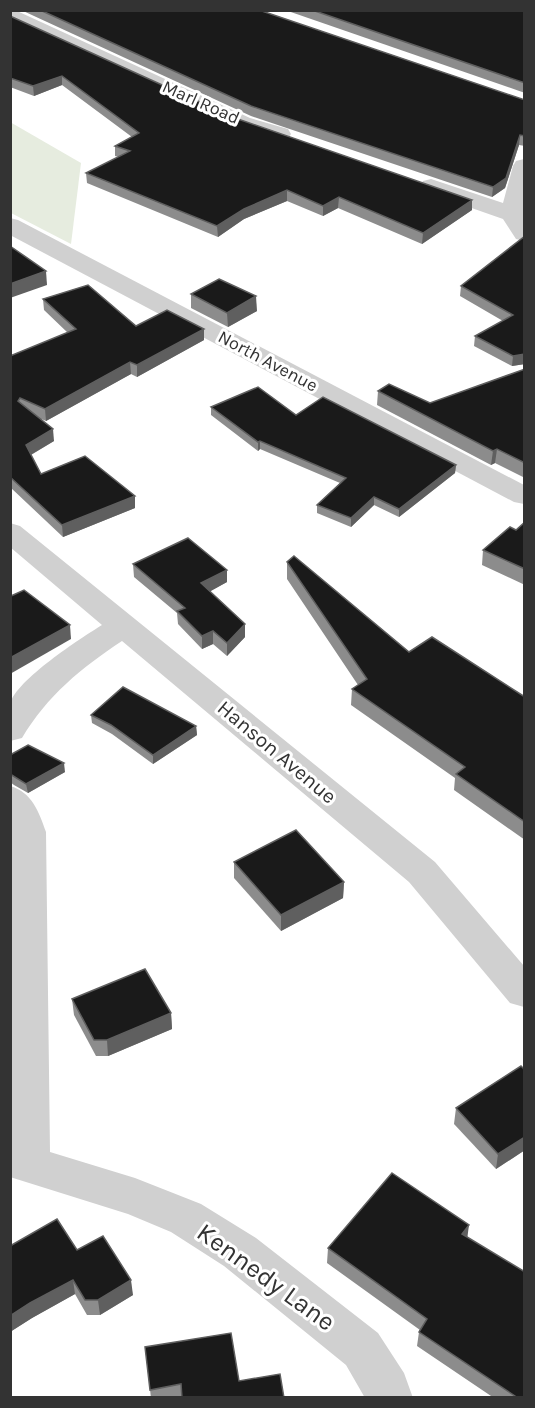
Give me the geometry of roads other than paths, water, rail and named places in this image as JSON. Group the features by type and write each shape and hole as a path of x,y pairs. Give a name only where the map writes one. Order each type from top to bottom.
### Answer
{"street":[{"name":"Marl Road","path":"10,15 243,122 298,141"},
{"path":"512,214 525,166"},
{"path":"411,180 512,214 525,234"},
{"name":"North Avenue","path":"10,225 525,496"},
{"name":"Hanson Avenue","path":"10,532 422,872 525,992"},
{"path":"10,730 39,687 65,664 124,625"},
{"path":"10,798 22,814 28,832 20,1161"},
{"name":"Kennedy Lane","path":"20,1161 135,1197 186,1218 240,1252 362,1349 387,1389 389,1398"}]}
